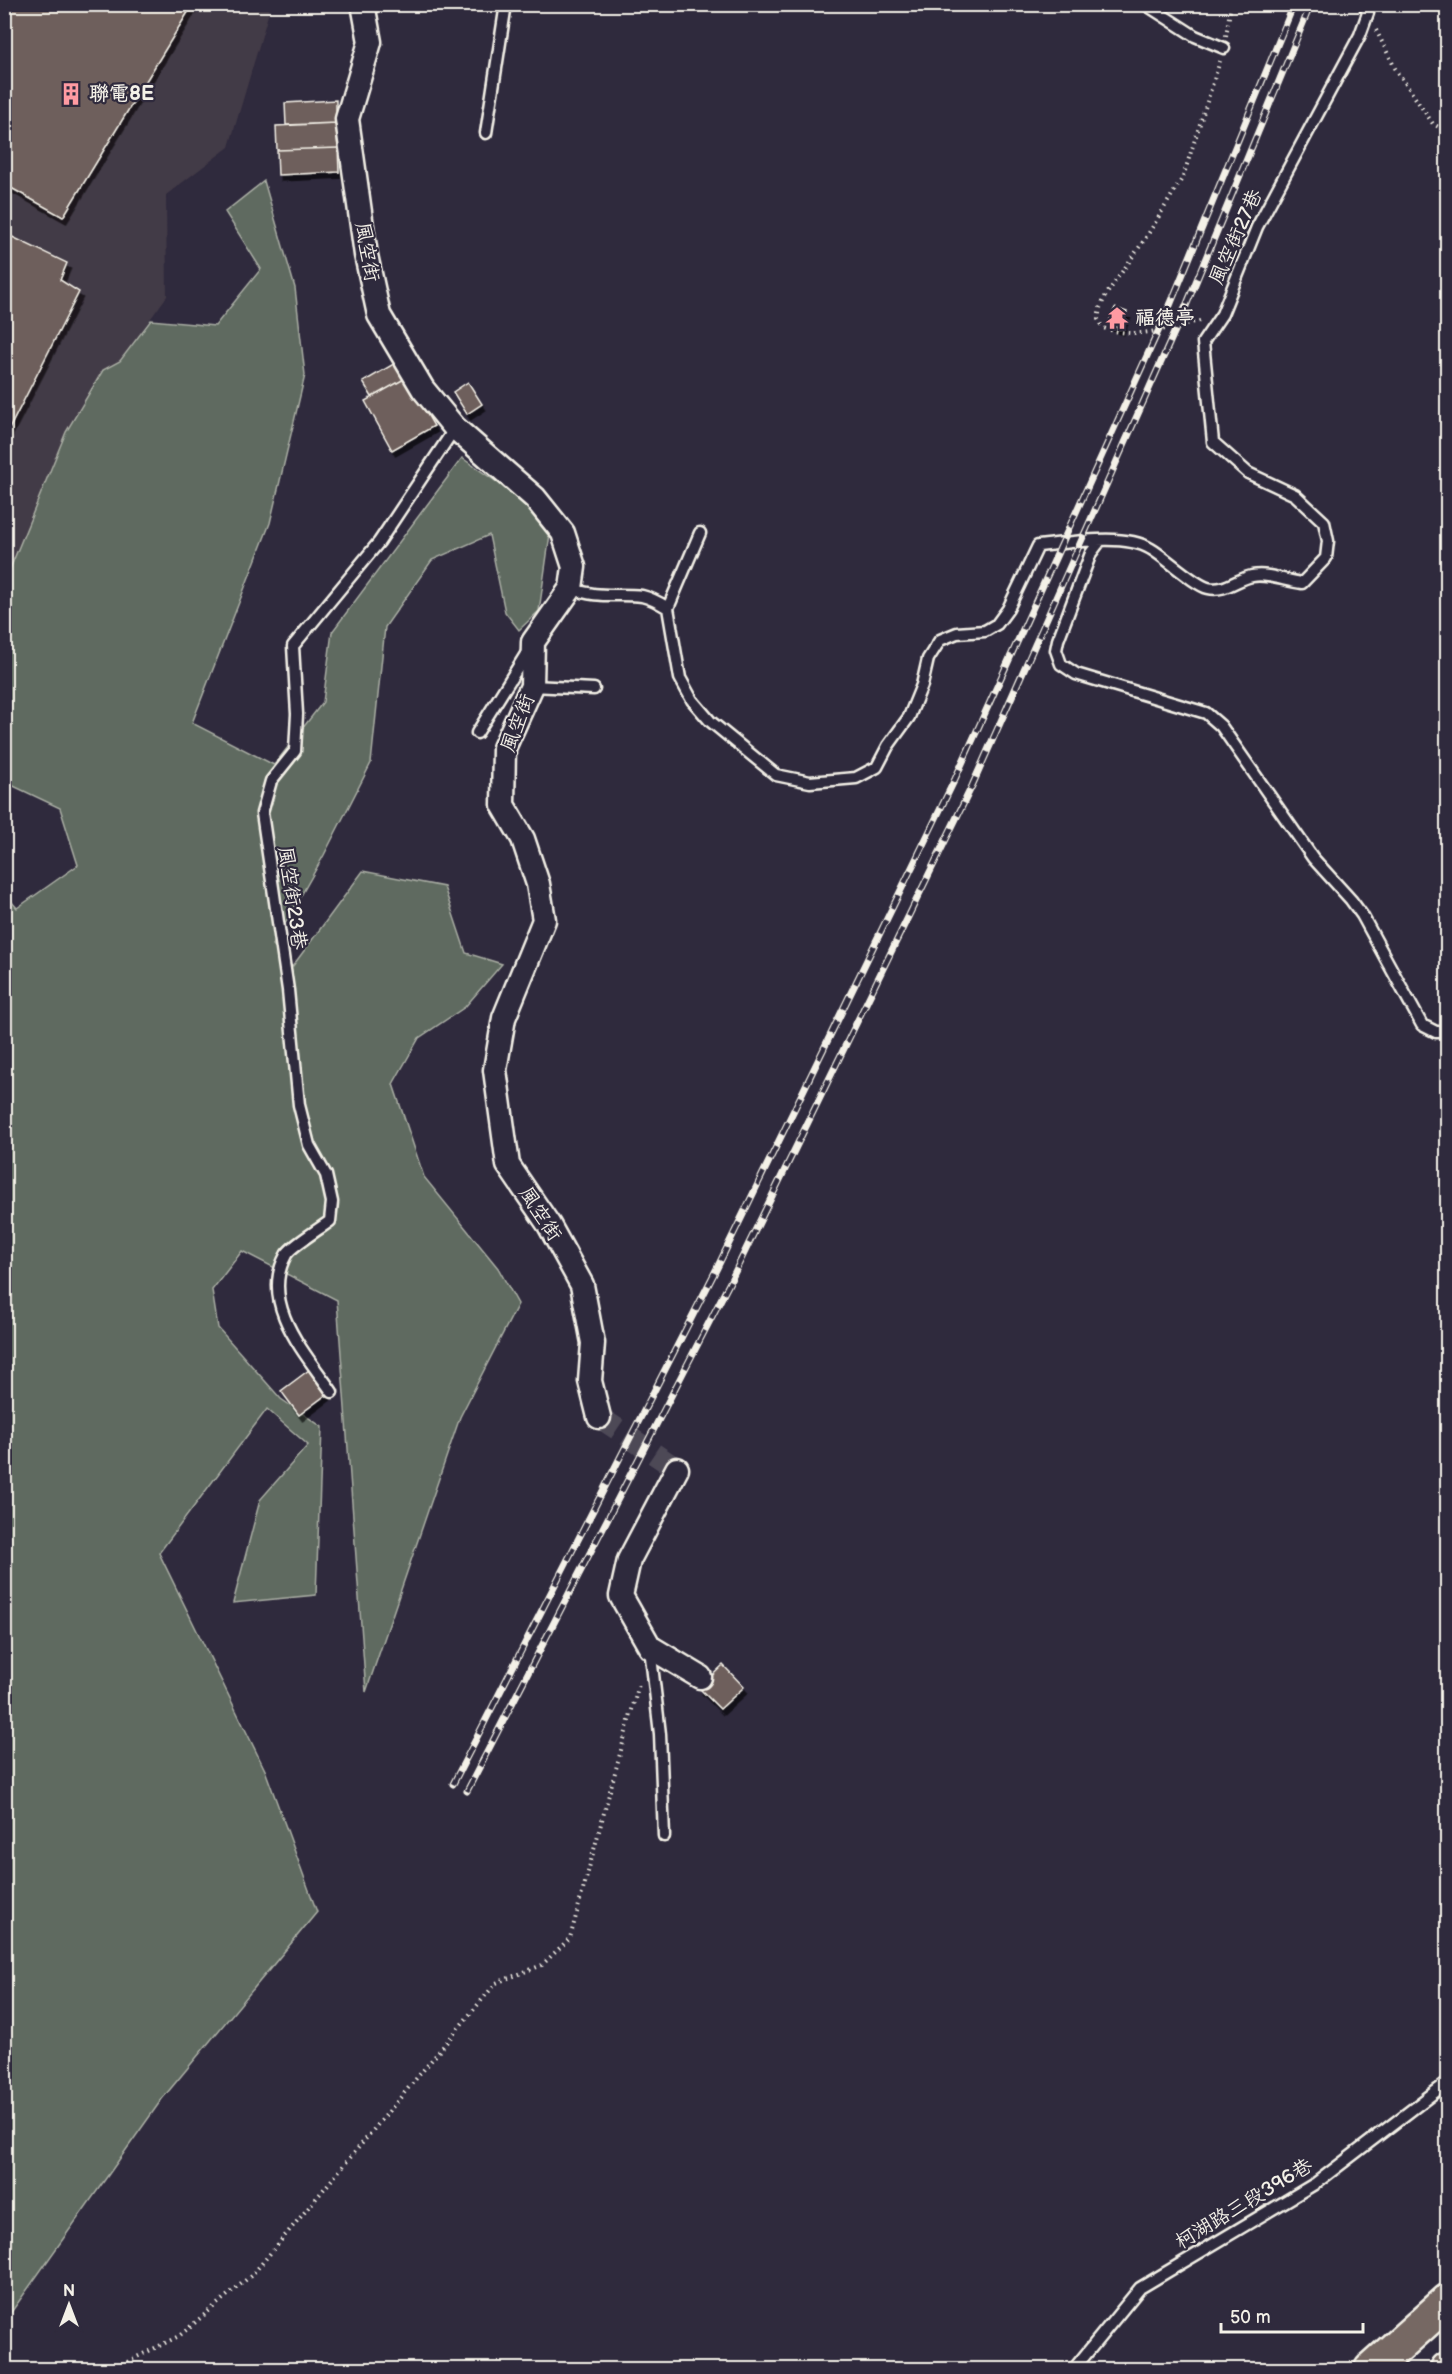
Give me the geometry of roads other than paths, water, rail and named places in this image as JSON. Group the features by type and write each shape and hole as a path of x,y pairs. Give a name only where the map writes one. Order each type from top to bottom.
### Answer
{"highway":[{"path":"1371,2370 1448,2301"}],"street":[{"name":"風空街","path":"363,4 370,42 347,119 365,244 379,315 423,389 455,428 535,498 563,533 574,567 571,588"},
{"path":"533,642 571,588"},
{"name":"風空街","path":"533,642 532,686 504,748 503,805 523,839 538,884 544,920 504,1018 495,1070 508,1165 549,1225 582,1285 593,1342 590,1381 599,1417"},
{"path":"677,1469 628,1560 621,1596 650,1647 700,1677"}],"lane":[{"path":"486,134 506,4"},
{"path":"1145,4 1195,36 1224,48"},
{"name":"風空街27巷","path":"668,608 680,678 692,700 710,721 776,775 810,782 856,778 877,767 888,746 909,717 922,685 928,659 940,640 957,633 985,631 997,624 1008,609 1038,546 1134,541 1150,548 1208,588 1229,586 1251,576 1272,576 1302,583 1326,558 1328,541 1324,522 1295,495 1248,472 1213,442 1203,342 1218,319 1257,227 1360,35 1366,9"},
{"name":"風空街23巷","path":"332,1392 288,1328 282,1311 278,1279 286,1253 330,1221 332,1202 326,1175 309,1145 299,1105 288,990 262,813 271,781 295,751 297,714 293,645 379,542 455,428"},
{"path":"571,588 594,595 643,596 668,608 700,533"},
{"path":"1100,541 1091,553 1058,640 1056,650 1061,664 1076,674 1206,713 1221,726 1313,858 1362,915 1422,1026 1437,1032 1448,1032"},
{"path":"477,733 533,642"},
{"path":"532,686 594,689"},
{"path":"650,1647 660,1734 664,1836"},
{"name":"柯湖路三段396巷","path":"1073,2370 1140,2288 1316,2183 1448,2082"}],"tunnel":[{"path":"599,1417 677,1469"}],"railway":[{"path":"453,1784 717,1268 955,779 1171,303 1294,4"},
{"path":"467,1791 733,1276 972,786 1186,306 1311,4"}],"place":[{"name":"聯電8E","path":"71,94"},
{"name":"福德亭","path":"1117,318"}]}
